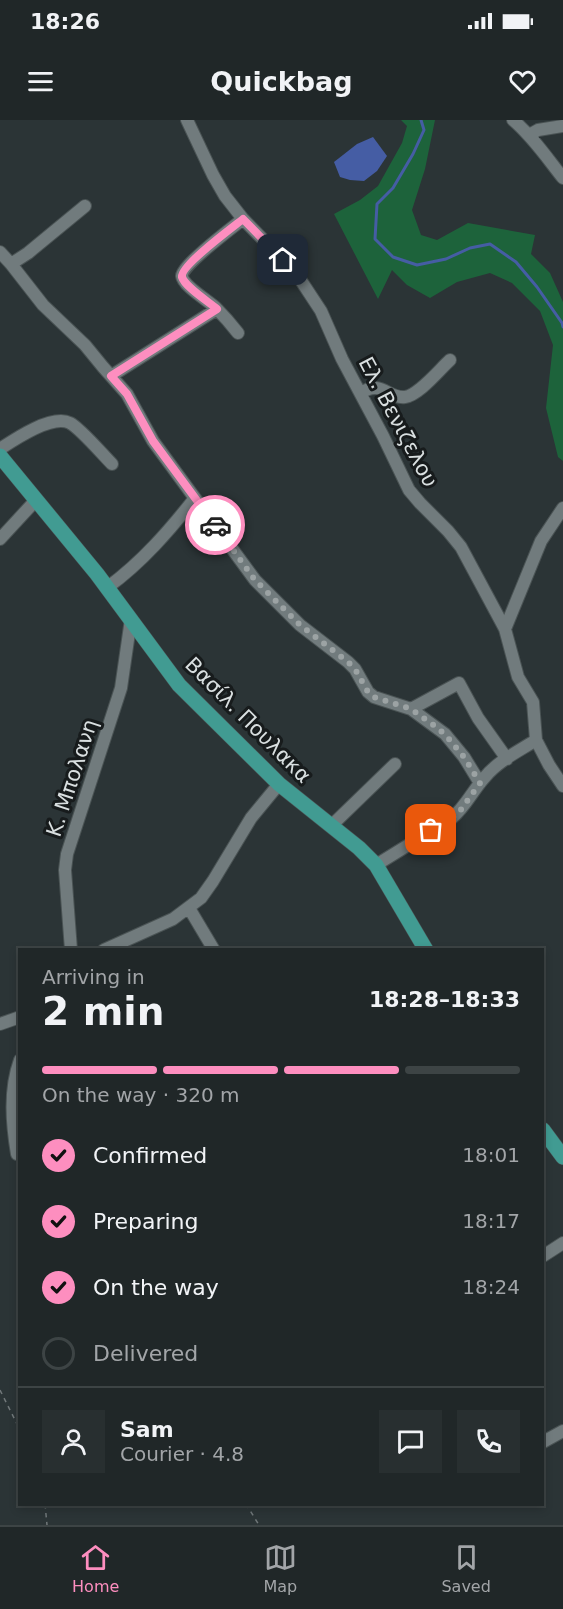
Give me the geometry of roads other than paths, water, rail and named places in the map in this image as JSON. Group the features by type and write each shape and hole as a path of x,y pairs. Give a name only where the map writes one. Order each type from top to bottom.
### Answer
{"main road":[{"name":"Βασίλ. Πουλακα","path":"0,456 108,587 179,685 279,784 359,848 376,865 425,948"},
{"path":"544,1131 563,1156"}],"street":[{"name":"Ελ. Βενιζελου","path":"187,120 225,196 243,219 296,273 321,310 342,359 409,490 460,547 505,629 518,678 533,702 536,740 563,786"},
{"path":"513,120 529,135 563,178"},
{"path":"529,135 538,130 563,126"},
{"path":"11,264 28,253 85,206"},
{"path":"238,333 217,309 187,285 182,272 202,252 243,219"},
{"path":"0,252 43,305 85,345 127,394 153,441 255,580 300,625 348,662 355,669 368,692 374,697 411,709 445,734 464,757 480,783"},
{"path":"111,376 217,309"},
{"path":"361,393 377,388 398,396 409,396 450,360"},
{"path":"0,449 27,432 51,423 65,422 74,426 112,464"},
{"path":"108,587 150,551 195,498"},
{"path":"0,539 36,500"},
{"path":"505,629 541,542 563,508"},
{"name":"Κ. Μπολανη","path":"71,948 65,870 67,854 121,688 131,619"},
{"path":"411,709 459,683 478,718 507,759"},
{"path":"376,865 452,818 460,811 486,775 536,740"},
{"path":"331,826 395,764"},
{"path":"112,948 172,919 201,897 251,818 279,784"},
{"path":"189,908 213,948"},
{"path":"0,1024 18,1018"},
{"path":"17,1155 12,1123 18,1065"},
{"path":"544,1255 563,1243"},
{"path":"544,1441 563,1431"}],"water":[{"path":"373,137 387,156 377,171 364,181 340,177 334,162 357,144"}],"waterway":[{"path":"421,120 424,130 413,154 393,188 377,204 375,239 393,257 417,265 446,259 470,248 490,244 516,262 537,287 563,327"}]}
